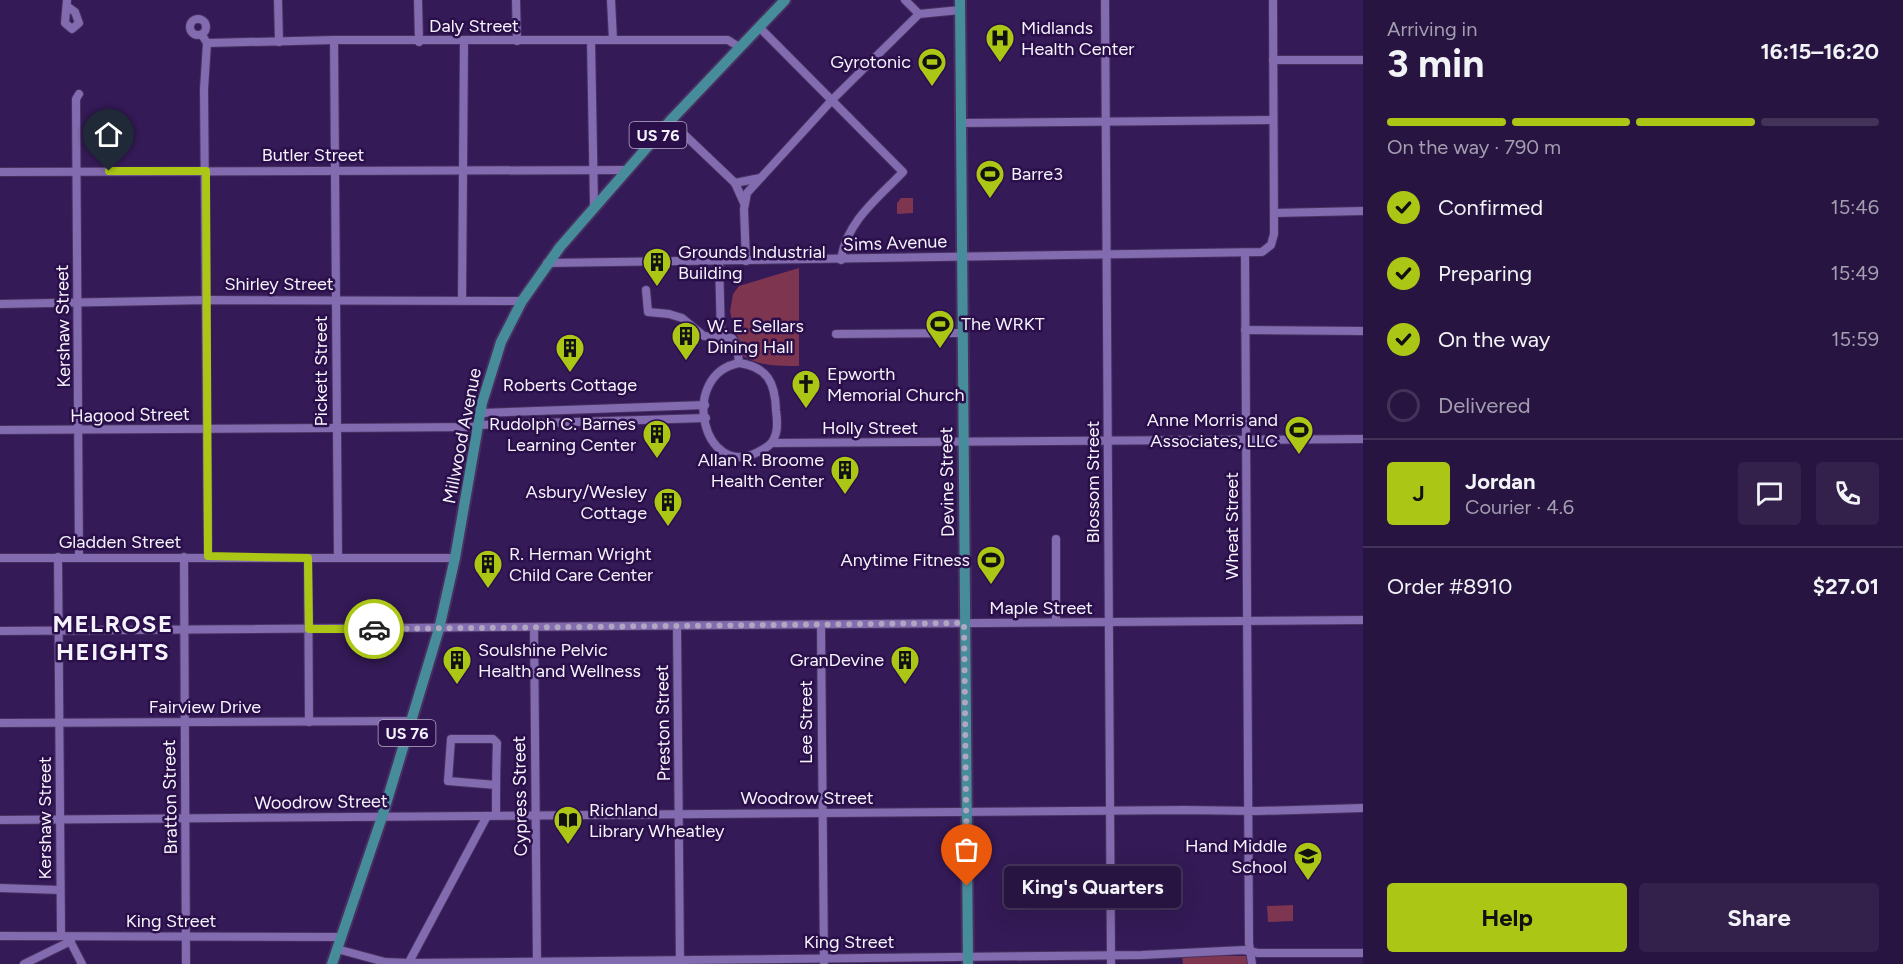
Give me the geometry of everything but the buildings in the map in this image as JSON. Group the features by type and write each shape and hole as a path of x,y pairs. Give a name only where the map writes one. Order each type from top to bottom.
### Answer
{"main road":[{"name":"Millwood Avenue","path":"332,964 382,817 439,629 455,558 477,426 501,342 522,301 547,263 670,121 785,0"},
{"name":"Devine Street","path":"960,5 968,960"}],"street":[{"path":"278,0 279,42"},
{"path":"418,0 419,42"},
{"path":"516,0 517,41"},
{"path":"611,0 612,40"},
{"path":"906,0 920,14"},
{"name":"Blossom Street","path":"1105,0 1111,964"},
{"path":"1245,254 1260,253 1269,247 1273,239 1273,0"},
{"path":"746,261 744,209 747,193 832,100 920,14 960,5"},
{"path":"759,27 903,172 864,211 848,235 841,260"},
{"path":"202,35 207,43 204,88 208,556"},
{"name":"Daly Street","path":"207,43 334,40 419,42 728,40 739,47"},
{"name":"Pickett Street","path":"334,40 338,558"},
{"path":"462,300 464,41"},
{"path":"591,41 594,207"},
{"path":"1273,60 1363,60"},
{"name":"Kershaw Street","path":"79,94 76,99 79,558"},
{"path":"961,123 1273,120"},
{"path":"670,121 735,183 744,209"},
{"name":"Butler Street","path":"0,172 627,170"},
{"path":"735,183 762,177"},
{"path":"1274,213 1363,211"},
{"name":"Sims Avenue","path":"547,263 1245,254"},
{"name":"Wheat Street","path":"1245,254 1252,964"},
{"path":"719,261 722,336"},
{"path":"646,290 648,312 682,318 704,336 732,338 738,345 739,363"},
{"name":"Shirley Street","path":"0,304 336,299 522,301"},
{"path":"1245,330 1363,331"},
{"path":"836,334 962,333"},
{"path":"739,363 751,365 764,372 775,389 777,430 773,443 756,454 743,457 724,453 712,443 707,433 705,405 705,392 713,376 728,365 739,363"},
{"path":"480,413 705,405"},
{"name":"Hagood Street","path":"0,430 206,428 336,430 706,418"},
{"name":"Holly Street","path":"773,443 1363,439"},
{"path":"1056,539 1056,622"},
{"name":"Gladden Street","path":"0,558 208,556 455,558"},
{"name":"Kershaw Street","path":"58,557 60,890 66,937"},
{"name":"Bratton Street","path":"184,557 186,964"},
{"path":"308,558 309,722"},
{"name":"Maple Street","path":"0,632 1363,620"},
{"name":"Lee Street","path":"821,625 824,961"},
{"name":"Preston Street","path":"677,626 680,961"},
{"name":"Cypress Street","path":"534,627 537,962"},
{"name":"Fairview Drive","path":"0,723 410,722"},
{"path":"496,785 447,782 451,739 494,739 496,742 496,785 496,816"},
{"name":"Woodrow Street","path":"0,820 1110,810 1249,811 1363,808"},
{"path":"409,963 487,816"},
{"path":"0,888 60,890"},
{"name":"King Street","path":"0,936 342,937"},
{"path":"28,963 66,937 82,964"},
{"name":"King Street","path":"337,950 385,962 409,963 968,960 1251,952 1363,953"}],"shaded area":[{"path":"901,198 913,198 913,213 897,214 897,203"},
{"path":"799,268 799,366 764,364 743,356 730,312 733,294 739,286"},
{"path":"1293,905 1293,921 1268,922 1267,906"},
{"path":"1182,956 1248,956 1248,964 1183,964"}],"way so far":[{"path":"374,629 964,623 967,886"}],"place":[{"name":"Midlands Health Center","path":"1000,64"},
{"name":"Gyrotonic","path":"932,88"},
{"name":"Barre3","path":"990,200"},
{"name":"Grounds Industrial Building","path":"657,288"},
{"name":"The WRKT","path":"940,350"},
{"name":"W. E. Sellars Dining Hall","path":"686,362"},
{"name":"Roberts Cottage","path":"570,374"},
{"name":"Epworth Memorial Church","path":"806,410"},
{"name":"Anne Morris and Associates, LLC","path":"1299,456"},
{"name":"Rudolph C. Barnes Learning Center","path":"657,460"},
{"name":"Allan R. Broome Health Center","path":"845,496"},
{"name":"Asbury/Wesley Cottage","path":"668,528"},
{"name":"Anytime Fitness","path":"991,586"},
{"name":"R. Herman Wright Child Care Center","path":"488,590"},
{"name":"Soulshine Pelvic Health and Wellness","path":"457,686"},
{"name":"GranDevine","path":"905,686"},
{"name":"Richland Library Wheatley","path":"568,846"},
{"name":"Hand Middle School","path":"1308,882"},
{"name":"King's Quarters","path":"967,886"}],"district":[{"name":"MELROSE HEIGHTS","path":"113,637"}],"route":[{"path":"109,171 206,171 208,556 308,558 309,629 374,629"}]}
